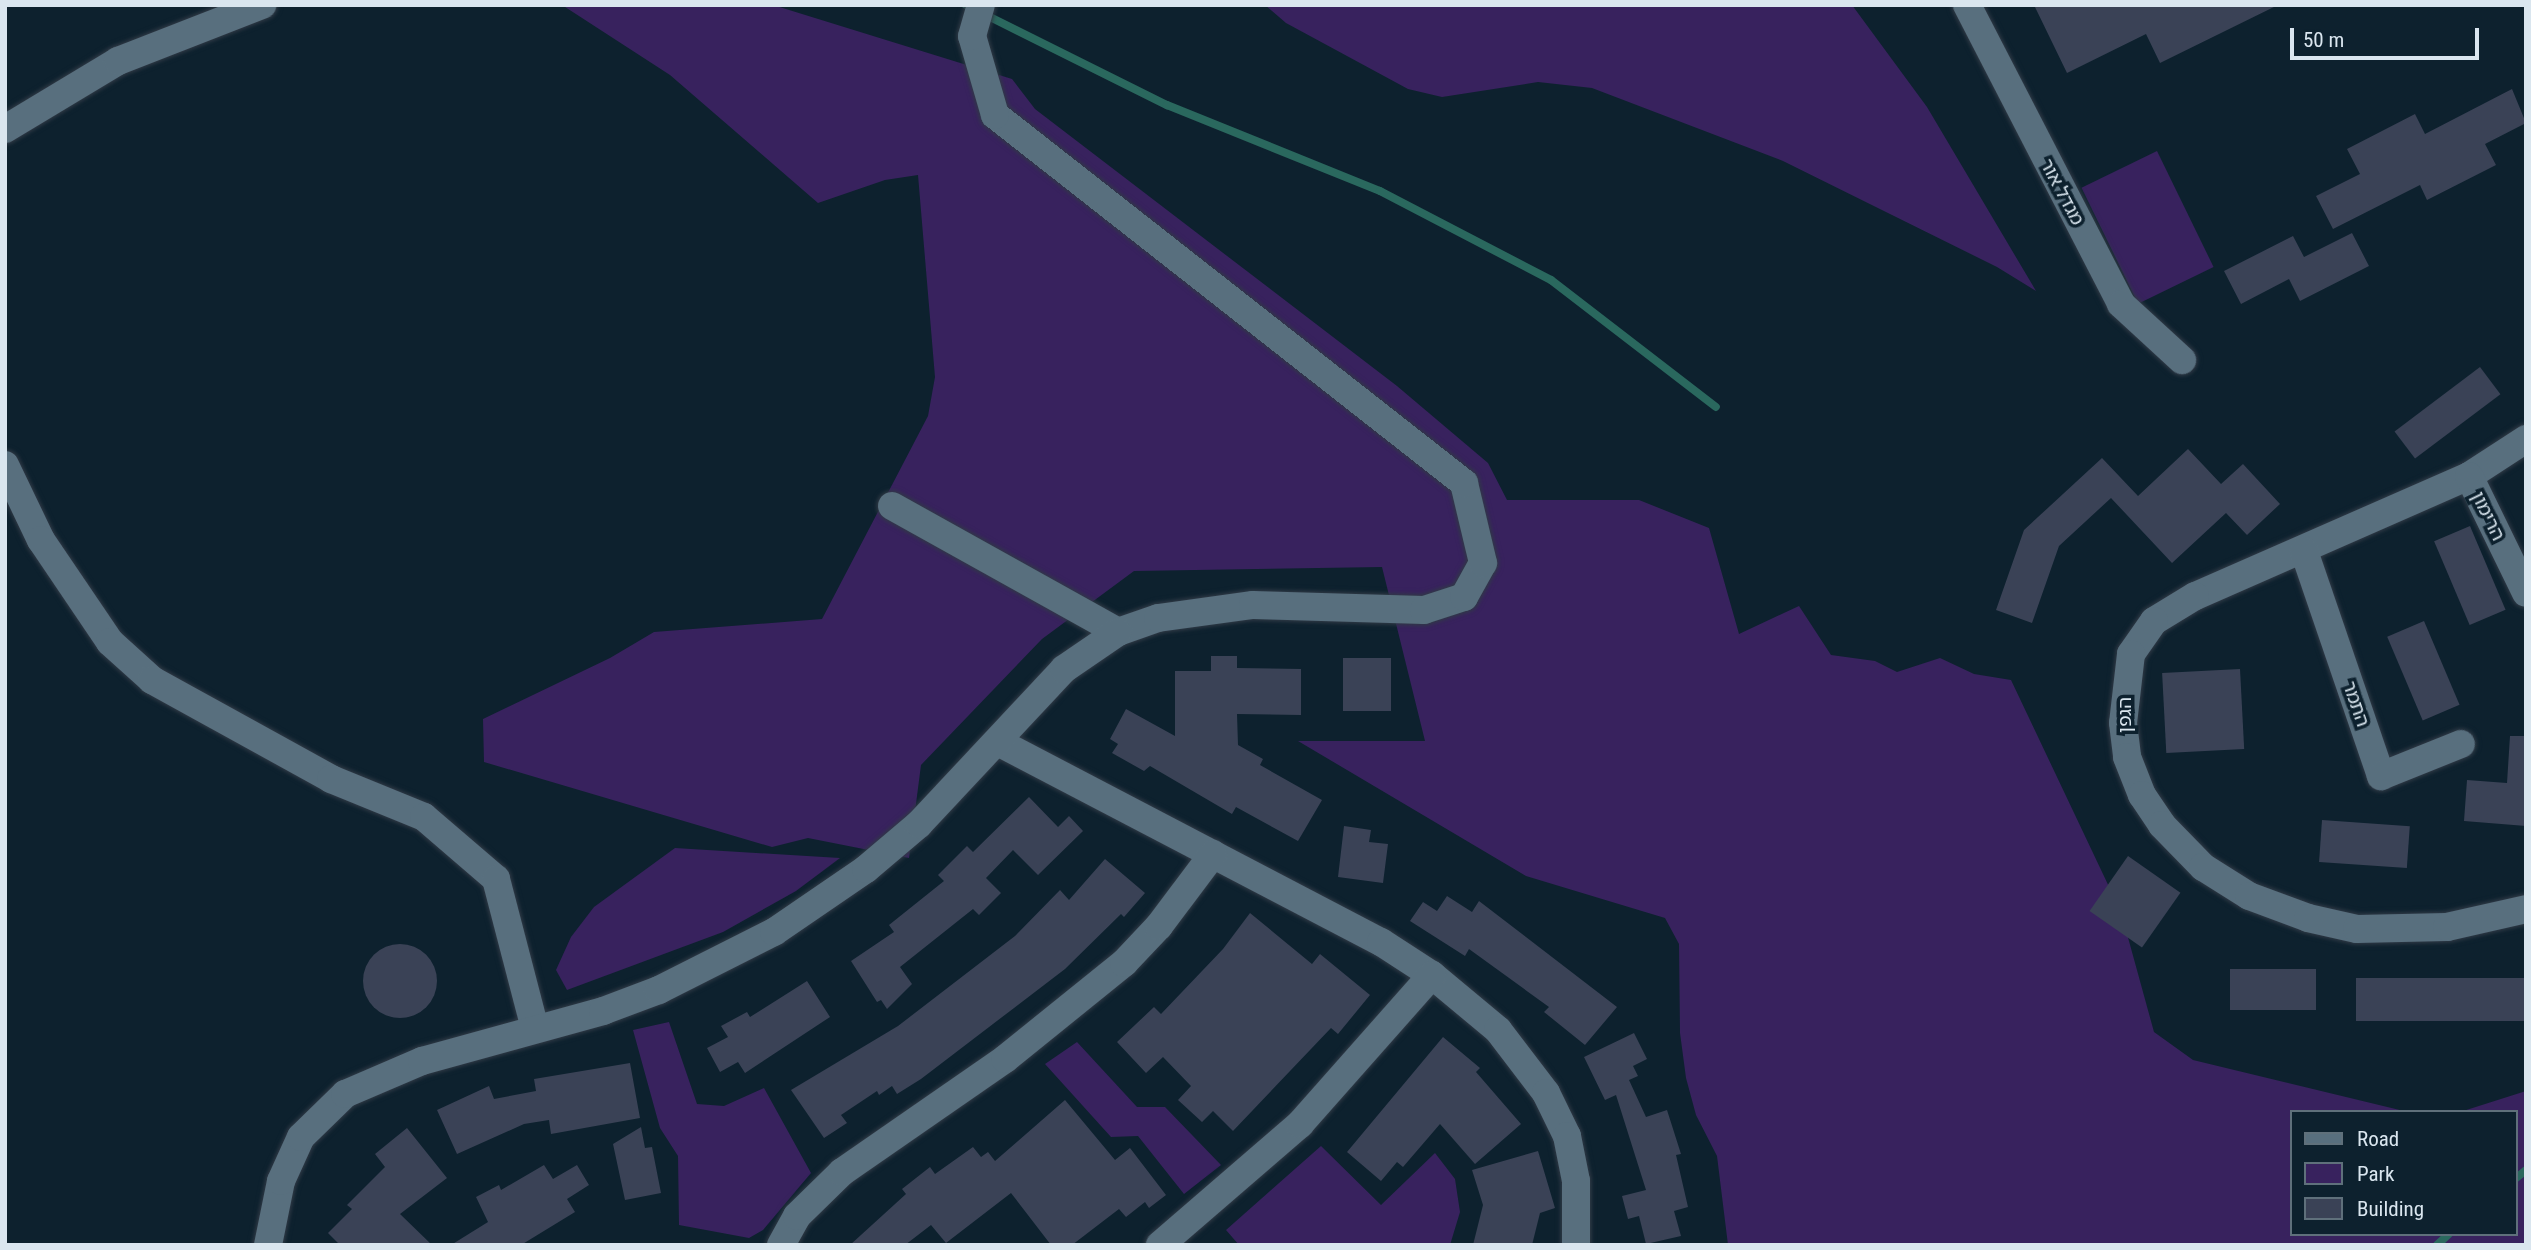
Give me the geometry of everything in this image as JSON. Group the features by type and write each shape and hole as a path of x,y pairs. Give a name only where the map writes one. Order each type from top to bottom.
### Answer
{"street":[{"path":"5,129 118,61 262,5"},
{"path":"268,1245 281,1181 302,1137 321,1113 345,1094 379,1077 659,990 774,932 866,869 919,824 1065,669 1118,632 1158,618 1253,605 1424,610 1464,597 1483,563 1464,483 995,115 972,36 981,5"},
{"name":"מגדל אור","path":"1966,5 2121,304 2182,360"},
{"name":"הגפן","path":"2526,439 2469,476 2304,551 2195,596 2154,621 2131,654 2123,723 2127,757 2142,795 2162,825 2203,867 2249,896 2308,918 2357,929 2408,931 2447,927 2526,909"},
{"path":"5,465 41,540 110,642 152,680 331,779 424,817 496,879 535,1029"},
{"name":"הרימון","path":"2469,476 2526,593"},
{"path":"892,506 1118,632"},
{"name":"התמר","path":"2304,551 2381,776 2460,744"},
{"path":"998,742 1361,932 1432,975 1498,1030 1546,1093 1567,1136 1576,1181 1576,1245"},
{"path":"781,1245 797,1216 842,1172 1005,1059 1124,963 1159,926 1213,854"},
{"path":"1160,1245 1300,1124 1432,975"}],"green space":[{"path":"562,5 773,5 1012,79 1035,109 1397,386 1488,463 1507,500 1639,500 1709,528 1739,634 1799,606 1831,655 1875,661 1897,672 1940,658 1974,674 2011,680 2121,912 2154,1032 2193,1060 2400,1110 2290,1110 2290,1236 2517,1236 2517,1110 2466,1110 2526,1091 2526,1245 1728,1245 1717,1156 1696,1115 1686,1078 1680,1033 1679,944 1665,918 1526,876 1298,741 1425,741 1382,567 1134,571 1042,639 921,765 909,858 808,838 772,847 484,762 483,719 610,658 654,632 822,619 928,416 935,377 918,175 885,180 818,203 670,75"},
{"path":"1265,5 1852,5 1927,107 2036,291 1997,267 1783,161 1592,88 1538,82 1442,97 1408,89 1286,23"},
{"path":"2157,151 2214,267 2138,304 2082,188"},
{"path":"675,848 840,858 796,891 723,932 567,990 556,970 571,937 594,907"},
{"path":"669,1022 697,1104 724,1106 764,1088 811,1173 763,1230 749,1238 679,1225 678,1156 660,1128 633,1030"},
{"path":"1077,1042 1137,1107 1165,1107 1221,1165 1184,1194 1138,1136 1111,1137 1045,1064"},
{"path":"1321,1146 1381,1205 1435,1153 1455,1179 1460,1212 1450,1245 1239,1245 1226,1230"}],"building":[{"path":"2034,5 2278,5 2160,63 2146,34 2067,73"},
{"path":"2512,89 2526,123 2485,144 2496,165 2427,200 2420,185 2333,229 2316,196 2360,174 2347,149 2415,114 2425,134"},
{"path":"2352,233 2369,266 2300,301 2289,279 2241,304 2224,271 2293,236 2304,257"},
{"path":"2480,367 2500,394 2415,459 2395,431"},
{"path":"2188,449 2221,484 2243,464 2280,504 2247,535 2226,513 2172,563 2111,498 2059,546 2032,623 1996,610 2024,530 2102,458 2138,496"},
{"path":"2470,526 2506,610 2470,625 2434,541"},
{"path":"2424,621 2460,705 2423,720 2387,637"},
{"path":"1211,656 1237,656 1237,668 1301,669 1301,715 1237,714 1238,745 1263,759 1260,765 1322,800 1298,841 1236,807 1232,814 1150,766 1144,771 1112,753 1118,744 1110,739 1126,709 1175,736 1175,671 1211,671"},
{"path":"1343,658 1391,658 1391,711 1343,711"},
{"path":"2240,669 2244,749 2166,753 2162,673"},
{"path":"2510,736 2526,736 2526,826 2464,821 2467,780 2507,783"},
{"path":"1029,797 1058,827 1069,816 1083,831 1038,875 1013,850 986,878 1001,893 979,915 973,909 900,967 912,984 887,1009 881,1000 877,1002 851,961 894,932 889,925 944,881 938,875 967,846 973,852"},
{"path":"2322,820 2410,826 2407,868 2319,862"},
{"path":"1344,826 1371,830 1369,842 1388,844 1383,883 1338,877"},
{"path":"2128,856 2180,893 2142,948 2090,911"},
{"path":"1105,859 1145,893 1124,917 1121,914 1065,969 921,1079 897,1094 892,1086 879,1095 877,1091 841,1115 847,1123 824,1138 791,1090 898,1026 1015,936 1060,890 1069,900"},
{"path":"1447,896 1472,912 1479,901 1617,1007 1585,1045 1544,1012 1549,1007 1469,949 1465,956 1410,921 1423,902 1437,911"},
{"path":"1250,913 1312,964 1320,954 1370,995 1338,1034 1331,1028 1233,1131 1213,1111 1202,1122 1178,1100 1191,1086 1163,1057 1146,1073 1117,1042 1154,1007 1161,1014 1223,949"},
{"path":"400,944 414,947 426,955 434,967 437,981 434,995 426,1007 414,1015 400,1018 386,1015 374,1007 366,995 363,981 366,967 374,955 386,947"},
{"path":"2230,969 2316,969 2316,1010 2230,1010"},
{"path":"2356,978 2526,978 2526,1021 2356,1021"},
{"path":"807,981 830,1017 745,1073 738,1062 720,1072 707,1048 728,1037 721,1026 747,1012 750,1017"},
{"path":"1634,1033 1647,1059 1633,1066 1638,1076 1629,1080 1646,1117 1667,1110 1681,1154 1676,1155 1688,1207 1674,1211 1681,1236 1646,1244 1639,1216 1628,1219 1622,1196 1646,1190 1616,1095 1605,1100 1584,1057"},
{"path":"1443,1037 1480,1068 1476,1072 1521,1124 1475,1164 1440,1124 1403,1167 1397,1162 1381,1181 1347,1152"},
{"path":"630,1063 640,1118 551,1134 549,1120 524,1124 457,1154 437,1110 489,1086 494,1099 536,1091 534,1079"},
{"path":"1065,1100 1115,1160 1130,1148 1166,1195 1149,1208 1145,1202 1126,1217 1119,1209 1072,1245 1051,1245 1011,1193 946,1243 931,1225 905,1245 850,1245 906,1194 902,1189 930,1167 935,1174 973,1147 981,1157 988,1152 995,1161"},
{"path":"641,1127 645,1148 652,1147 661,1193 625,1200 613,1144"},
{"path":"407,1128 447,1178 400,1214 432,1245 340,1245 328,1233 352,1209 347,1205 385,1167 375,1154"},
{"path":"1538,1151 1555,1208 1540,1213 1532,1245 1473,1245 1483,1205 1472,1170"},
{"path":"544,1165 553,1179 577,1165 589,1185 567,1199 575,1212 521,1245 451,1245 488,1222 476,1197 499,1185 501,1190"}],"waterway":[{"path":"966,5 1167,105 1380,191 1551,280 1716,407"},
{"path":"2517,1177 2526,1170"},
{"path":"2437,1245 2447,1236"}]}
